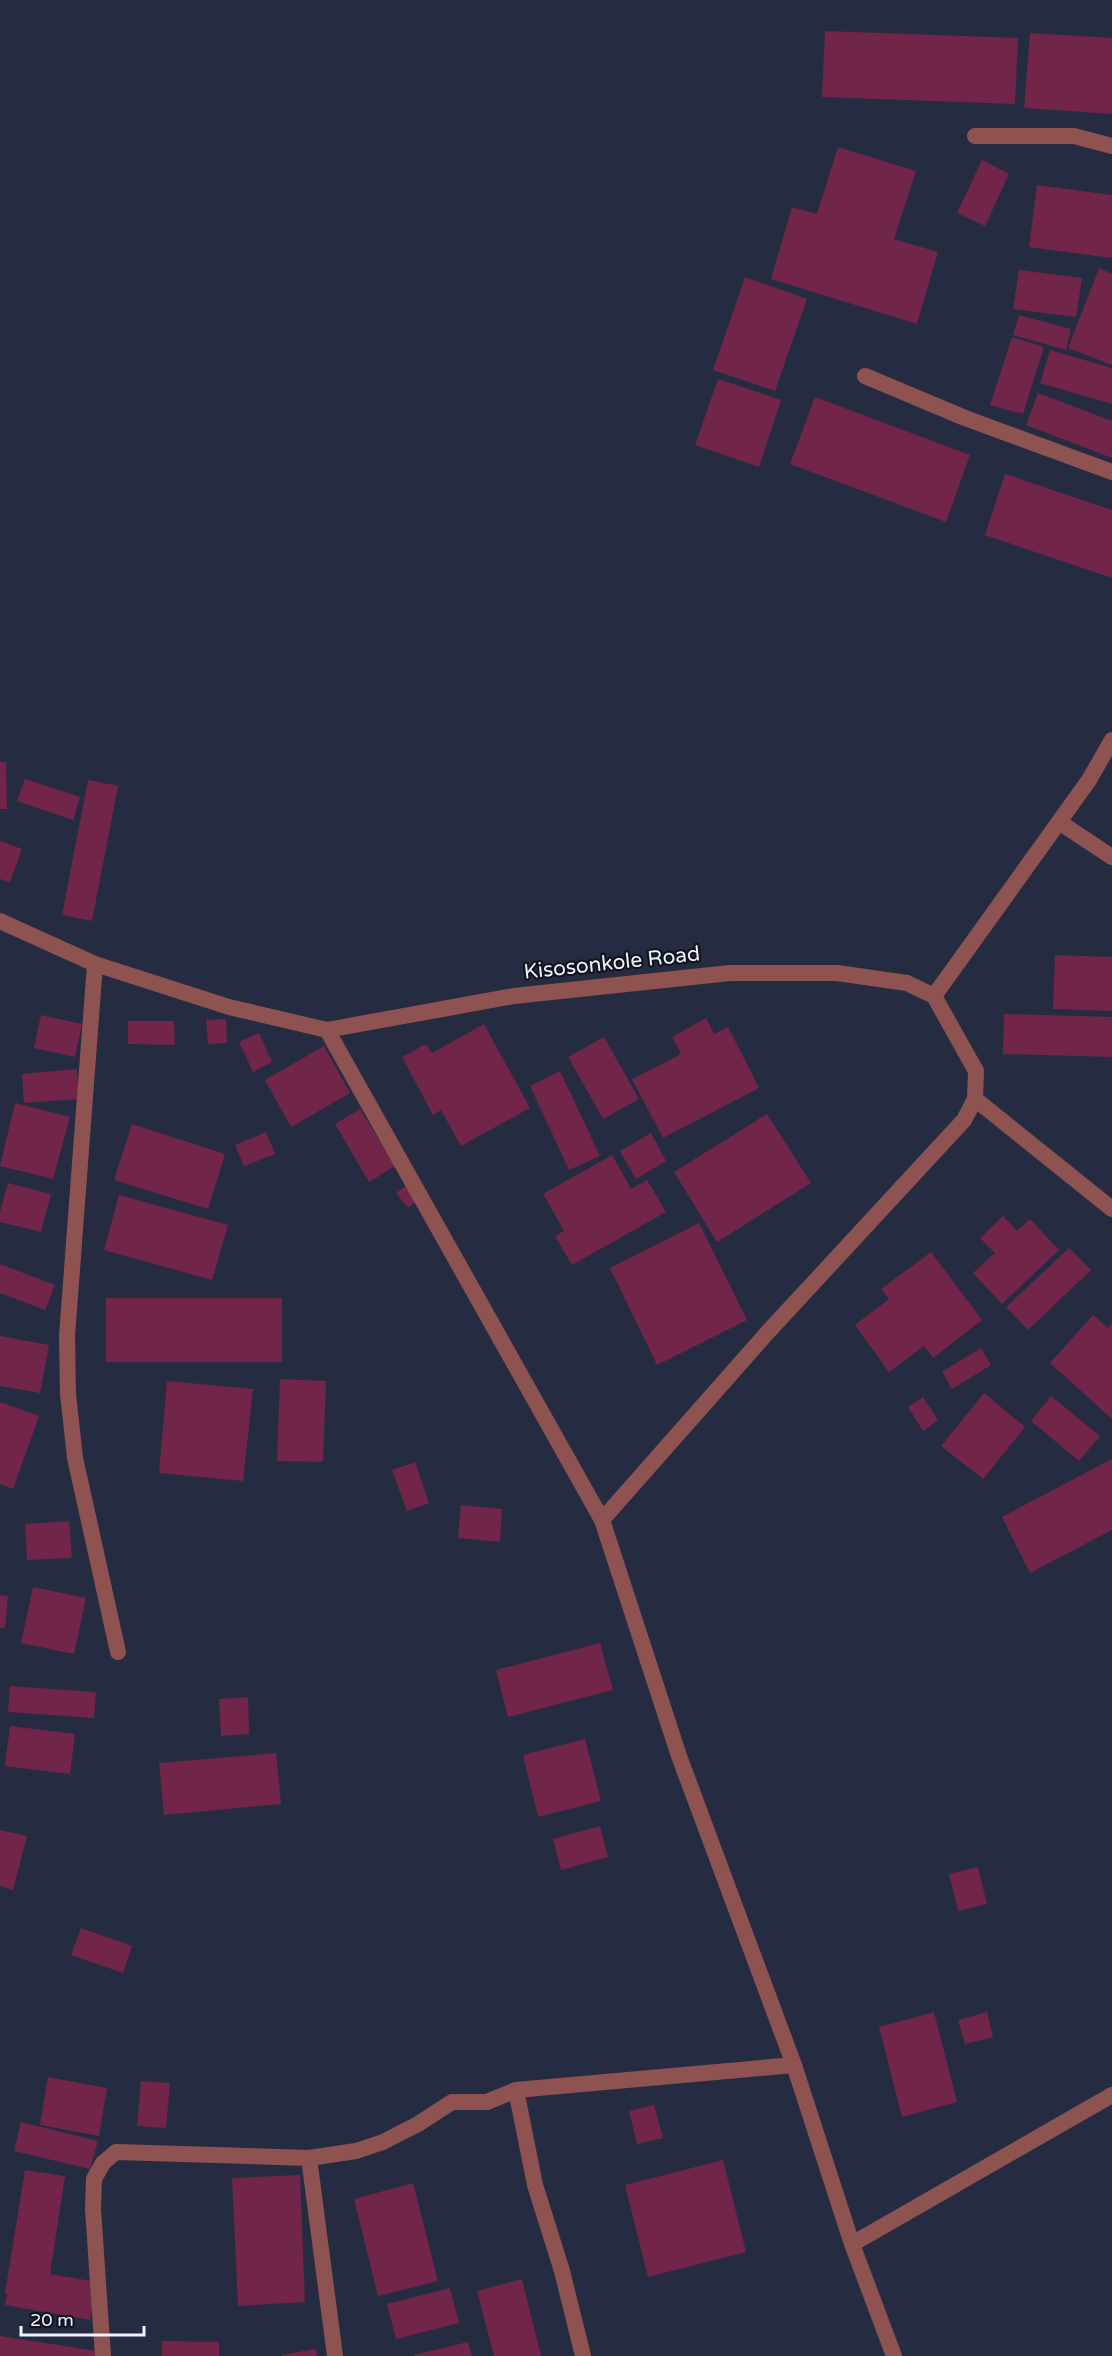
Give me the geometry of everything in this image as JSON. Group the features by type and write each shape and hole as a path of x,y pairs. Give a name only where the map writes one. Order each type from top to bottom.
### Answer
{"street":[{"path":"975,136 1074,136 1112,146"},
{"path":"865,376 964,418 1112,472"},
{"path":"602,1520 767,1332 964,1120 975,1099 976,1071 934,996 1089,780 1112,740"},
{"path":"1059,822 1112,857"},
{"name":"Kisosonkole Road","path":"0,921 94,964 229,1007 327,1030 514,996 730,973 837,973 907,984 934,996"},
{"path":"94,964 67,1336 68,1394 75,1458 117,1652"},
{"path":"327,1030 602,1520 679,1756 794,2065 852,2244 894,2356"},
{"path":"975,1099 1112,1209"},
{"path":"103,2356 93,2209 94,2179 103,2163 116,2152 309,2158 356,2151 383,2142 418,2124 452,2102 487,2102 516,2090 794,2065"},
{"path":"516,2090 534,2185 562,2271 583,2356"},
{"path":"852,2244 1112,2095"},
{"path":"309,2158 335,2356"}],"building":[{"path":"825,31 1018,38 1015,104 822,97"},
{"path":"1030,33 1112,38 1112,114 1024,108"},
{"path":"838,147 916,171 894,239 938,252 917,324 771,279 792,207 817,214"},
{"path":"982,160 1009,174 985,226 957,213"},
{"path":"1037,185 1112,195 1112,258 1029,247"},
{"path":"1099,268 1112,274 1112,365 1068,348"},
{"path":"1019,270 1082,278 1076,317 1013,309"},
{"path":"745,277 807,299 775,391 713,370"},
{"path":"1019,315 1071,329 1066,350 1013,335"},
{"path":"1012,337 1044,347 1023,414 990,405"},
{"path":"1050,350 1112,368 1112,404 1040,383"},
{"path":"718,379 781,400 759,467 695,445"},
{"path":"1038,393 1112,421 1112,458 1026,425"},
{"path":"815,397 970,455 946,522 790,464"},
{"path":"1005,474 1112,510 1112,578 985,535"},
{"path":"0,762 6,762 7,809 0,809"},
{"path":"25,779 80,797 73,820 17,801"},
{"path":"88,780 118,786 92,921 62,915"},
{"path":"0,841 22,849 10,882 0,879"},
{"path":"1055,955 1112,957 1112,1011 1053,1009"},
{"path":"1004,1014 1112,1017 1112,1057 1003,1054"},
{"path":"41,1015 82,1024 75,1057 34,1048"},
{"path":"706,1018 714,1034 728,1027 759,1088 663,1138 632,1079 681,1054 672,1037"},
{"path":"226,1019 227,1043 208,1044 206,1020"},
{"path":"128,1021 174,1021 175,1045 128,1044"},
{"path":"484,1024 530,1108 461,1146 441,1110 433,1115 402,1057 426,1044 432,1053"},
{"path":"259,1033 272,1062 253,1072 239,1042"},
{"path":"604,1037 639,1099 603,1119 568,1057"},
{"path":"324,1046 350,1093 291,1127 265,1080"},
{"path":"77,1069 79,1099 24,1103 22,1074"},
{"path":"560,1071 600,1156 569,1170 530,1086"},
{"path":"15,1103 70,1117 53,1179 0,1166"},
{"path":"360,1109 395,1166 369,1182 335,1124"},
{"path":"767,1114 811,1183 717,1242 674,1172"},
{"path":"132,1124 225,1154 208,1209 114,1180"},
{"path":"266,1132 275,1154 244,1166 235,1145"},
{"path":"651,1133 666,1161 636,1179 620,1151"},
{"path":"612,1155 631,1189 647,1180 666,1212 572,1265 555,1236 564,1231 543,1194"},
{"path":"8,1183 51,1194 41,1232 0,1222 0,1212"},
{"path":"406,1186 417,1200 408,1208 396,1193"},
{"path":"119,1195 228,1225 212,1280 104,1250"},
{"path":"1003,1216 1017,1231 1030,1219 1059,1250 1002,1304 973,1273 995,1253 980,1238"},
{"path":"699,1223 747,1320 657,1365 610,1268"},
{"path":"1069,1248 1091,1270 1028,1330 1006,1307"},
{"path":"931,1252 982,1320 933,1358 924,1346 889,1372 855,1325 889,1299 881,1289"},
{"path":"0,1264 55,1285 45,1310 0,1293"},
{"path":"106,1298 282,1298 282,1362 106,1362"},
{"path":"1093,1315 1108,1328 1112,1323 1112,1419 1050,1363"},
{"path":"0,1336 49,1345 40,1393 0,1386"},
{"path":"981,1348 991,1365 952,1389 942,1372"},
{"path":"280,1379 326,1381 323,1462 277,1461"},
{"path":"167,1381 253,1389 243,1481 159,1473"},
{"path":"984,1393 1025,1427 983,1479 941,1446"},
{"path":"1051,1396 1100,1436 1079,1461 1031,1421"},
{"path":"923,1397 938,1420 923,1431 908,1407"},
{"path":"0,1402 39,1416 13,1489 0,1484"},
{"path":"1112,1459 1112,1530 1030,1573 1002,1517"},
{"path":"415,1462 429,1503 407,1511 392,1470"},
{"path":"461,1505 502,1509 500,1542 458,1538"},
{"path":"69,1521 72,1558 27,1560 25,1524"},
{"path":"33,1587 86,1598 74,1654 21,1643"},
{"path":"0,1595 8,1596 5,1628 0,1628"},
{"path":"600,1643 613,1690 508,1717 496,1670"},
{"path":"10,1686 96,1692 94,1718 8,1712"},
{"path":"248,1697 249,1734 221,1736 219,1699"},
{"path":"10,1726 75,1734 70,1774 5,1766"},
{"path":"585,1739 601,1801 538,1817 523,1755"},
{"path":"276,1753 281,1804 164,1815 159,1763"},
{"path":"600,1826 608,1857 561,1870 553,1839"},
{"path":"0,1830 27,1836 13,1890 0,1886"},
{"path":"978,1867 987,1904 958,1911 949,1874"},
{"path":"81,1928 132,1946 123,1973 71,1955"},
{"path":"934,2012 957,2102 902,2117 879,2027"},
{"path":"987,2012 993,2037 965,2044 958,2020"},
{"path":"48,2077 107,2088 99,2136 40,2125"},
{"path":"141,2081 170,2083 166,2128 137,2126"},
{"path":"654,2105 663,2138 637,2144 629,2111"},
{"path":"21,2122 98,2141 90,2169 14,2151"},
{"path":"723,2160 746,2252 648,2277 625,2185"},
{"path":"25,2170 65,2176 50,2274 97,2282 90,2320 5,2305"},
{"path":"300,2175 305,2302 238,2306 232,2178"},
{"path":"413,2183 438,2281 378,2296 354,2199"},
{"path":"522,2279 541,2356 494,2356 477,2291"},
{"path":"450,2288 459,2323 396,2339 387,2304"},
{"path":"0,2336 97,2351 97,2356 0,2356"},
{"path":"162,2341 219,2342 219,2356 162,2356"},
{"path":"468,2342 472,2356 414,2356 414,2355"},
{"path":"315,2349 317,2356 282,2356 282,2355"}]}
